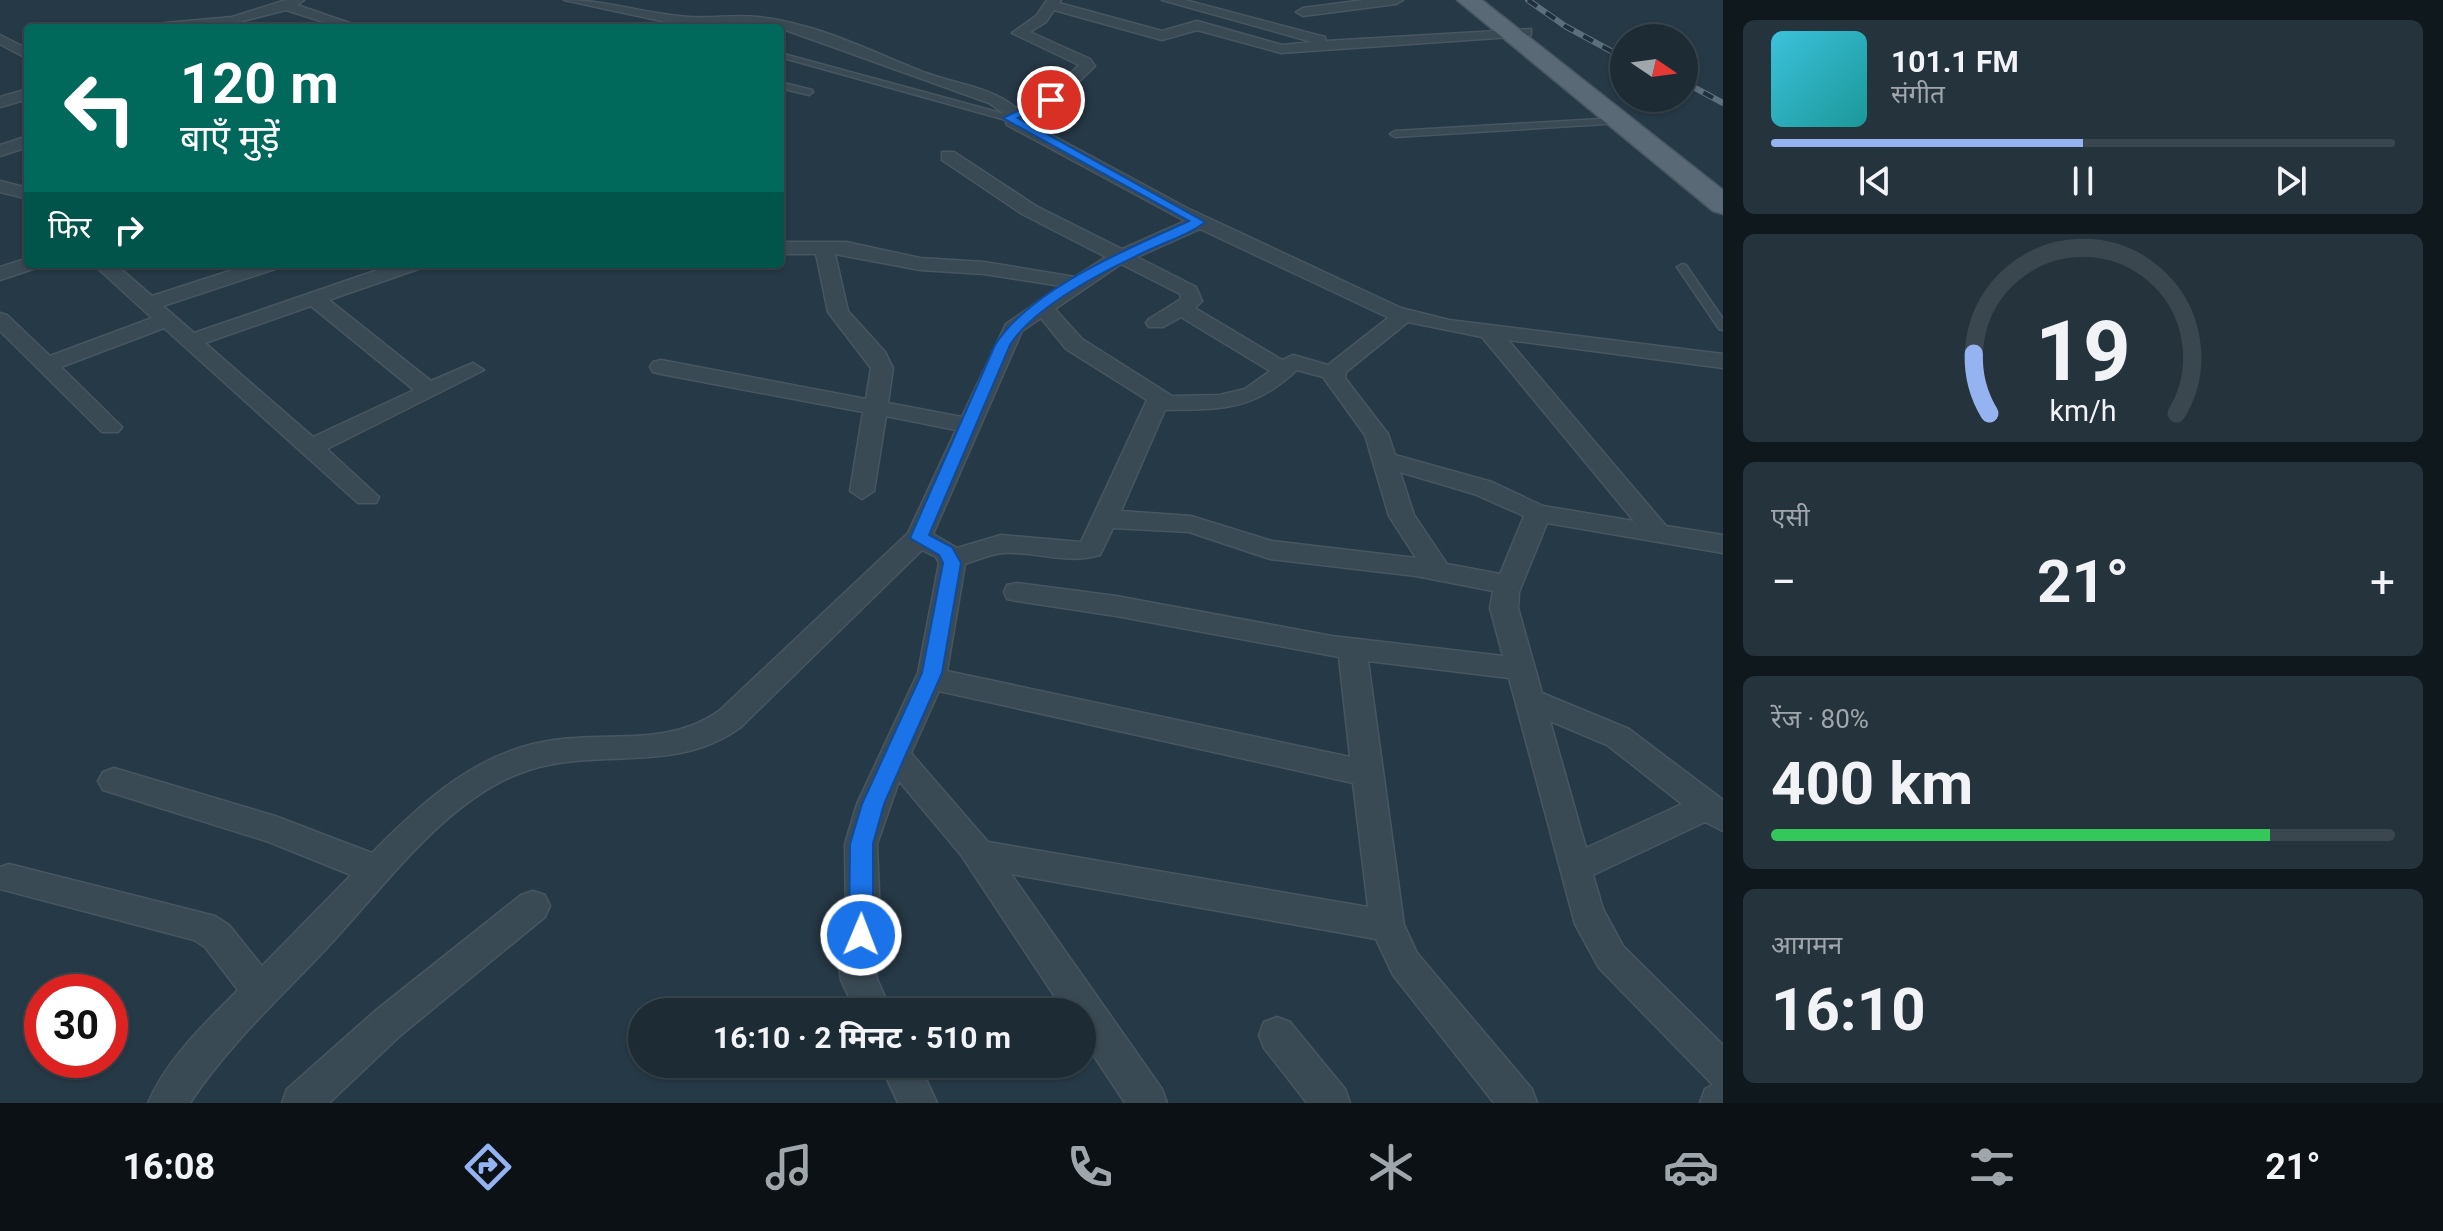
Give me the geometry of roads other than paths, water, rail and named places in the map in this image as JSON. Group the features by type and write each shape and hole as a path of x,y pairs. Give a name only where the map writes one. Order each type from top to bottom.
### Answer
{"main road":[{"path":"1468,0 1517,32 1723,190"},
{"path":"1486,0 1517,32 1618,121 1723,205"}],"street":[{"path":"571,0 668,19 758,21 770,24"},
{"path":"1169,0 1341,46"},
{"path":"1303,12 1396,0"},
{"path":"1009,117 1051,100 1087,66 1085,62 1019,33 1041,19 1052,2 1162,36 1197,25 1273,49 1517,32"},
{"path":"208,24 291,3 345,24"},
{"path":"308,24 328,18"},
{"path":"784,28 868,52 920,76 995,100 1009,117 1199,222 1368,303 1403,316 1489,331 1723,361"},
{"path":"2,39 24,53"},
{"path":"0,102 24,95"},
{"path":"3,148 24,142"},
{"path":"948,156 1029,210 1189,291 1192,301 1156,323"},
{"path":"0,186 24,193"},
{"path":"167,1103 210,1046 379,871 465,790 506,765 549,751 673,744 713,730 730,719 919,538 1002,345 1013,328 1042,306 1124,256 1199,222"},
{"path":"784,248 846,248 920,264 984,268 1078,283"},
{"path":"824,248 838,312 880,363 878,408 862,491"},
{"path":"0,274 24,266"},
{"path":"108,268 367,497"},
{"path":"149,304 259,268"},
{"path":"190,341 402,268"},
{"path":"314,298 429,391"},
{"path":"1042,306 1068,340 1164,401"},
{"path":"1181,308 1282,369"},
{"path":"1334,373 1403,316"},
{"path":"0,319 110,427"},
{"path":"46,365 167,320"},
{"path":"1489,331 1659,534"},
{"path":"951,559 1001,544 1084,552 1096,544 1153,407 1164,401 1220,402 1253,394 1271,383 1282,369 1300,361 1334,373"},
{"path":"661,367 969,425"},
{"path":"311,447 473,370"},
{"path":"1334,373 1337,383 1376,434 1402,516 1438,571"},
{"path":"1385,460 1483,488 1538,513 1723,544"},
{"path":"1538,513 1509,585 1504,608 1587,913 1611,957 1723,1071"},
{"path":"1106,519 1175,522 1289,553 1438,571 1509,585"},
{"path":"867,998 859,980 856,959 863,917 861,844 873,804 937,658 951,559 946,551 919,538"},
{"path":"1017,592 1352,648 1522,669"},
{"path":"1352,648 1365,773 1387,926 1405,964 1518,1103"},
{"path":"930,678 1365,773"},
{"path":"1531,701 1618,737 1716,812"},
{"path":"895,755 978,854 1148,1103"},
{"path":"114,781 275,830 379,871"},
{"path":"1575,868 1716,812"},
{"path":"978,854 1387,926"},
{"path":"9,878 203,927 217,936 262,993"},
{"path":"301,1103 388,1023 533,906"},
{"path":"1277,1035 1331,1103"},
{"path":"906,1078 918,1103"}],"lane":[{"path":"784,56 1009,117"},
{"path":"784,86 809,92"},
{"path":"1395,134 1618,121"},
{"path":"1682,267 1723,327"}],"railway":[{"path":"1528,0 1565,26 1610,50"},
{"path":"1698,90 1723,103"}]}
